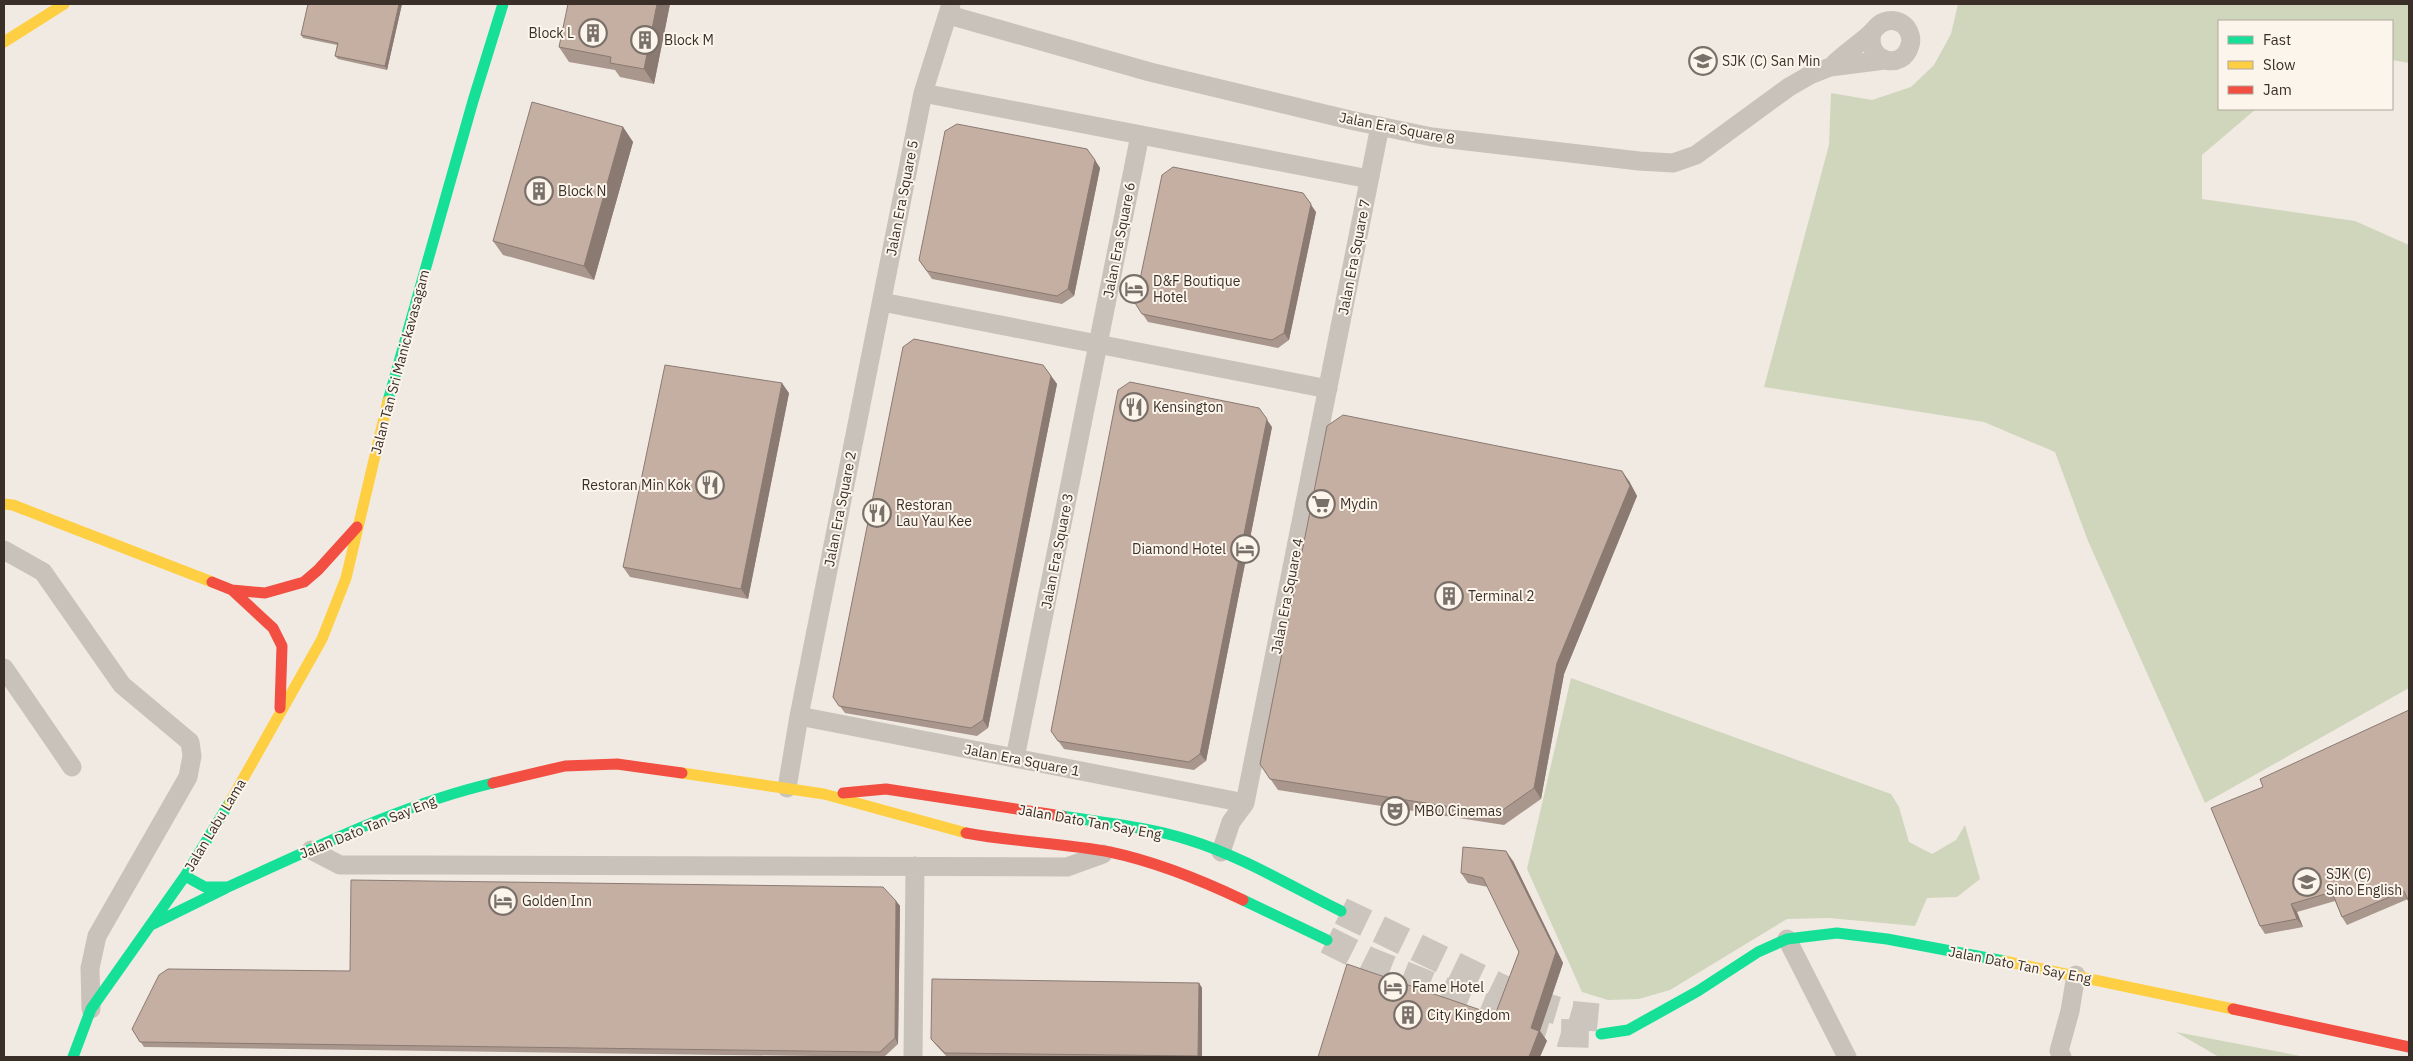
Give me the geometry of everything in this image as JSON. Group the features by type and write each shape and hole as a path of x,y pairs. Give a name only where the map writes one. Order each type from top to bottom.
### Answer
{"street":[{"path":"4,42 64,4"},
{"name":"Jalan Tan Sri Manickavasagam","path":"280,712 322,639 346,578 388,401 473,101 503,4"},
{"name":"Jalan Era Square 5","path":"882,302 923,93 950,9"},
{"name":"Jalan Era Square 8","path":"950,9 1150,72 1380,126 1432,137 1640,162 1673,163 1696,155 1789,87 1830,67 1885,60 1891,61 1903,57 1910,46 1910,34 1903,24 1891,20 1878,25 1872,33 1840,56 1830,67"},
{"path":"1872,33 1871,40 1874,52 1885,60"},
{"path":"923,93 1370,179"},
{"name":"Jalan Era Square 7","path":"1328,389 1380,126"},
{"name":"Jalan Era Square 6","path":"1098,344 1140,135"},
{"path":"882,302 1328,389"},
{"name":"Jalan Era Square 2","path":"787,788 799,716 882,302"},
{"name":"Jalan Era Square 3","path":"1015,758 1098,344"},
{"name":"Jalan Era Square 4","path":"1245,803 1328,389"},
{"name":"Jalan Labu Lama","path":"4,504 74,527 232,590 265,593 304,582 318,570 358,526"},
{"path":"4,550 43,572 122,685 190,742 192,756 188,777 97,936 90,968 92,1009"},
{"name":"Jalan Labu Lama","path":"74,1057 92,1009 185,876 280,712 282,646 273,628 232,590"},
{"path":"5,672 72,767"},
{"name":"Jalan Era Square 1","path":"799,716 1245,803"},
{"name":"Jalan Dato Tan Say Eng","path":"185,876 205,888 213,890 228,887 391,814 452,793 565,766 617,764 824,794 968,832 1109,852 1144,860 1208,884 1327,940"},
{"name":"Jalan Dato Tan Say Eng","path":"824,794 886,788 1149,830 1190,840 1221,852 1341,911"},
{"path":"1221,852 1231,822 1245,803"},
{"path":"312,850 340,865 1067,867 1109,852"},
{"path":"913,1057 914,866"},
{"path":"149,926 228,887"},
{"name":"Jalan Dato Tan Say Eng","path":"1601,1034 1628,1030 1698,991 1758,952 1792,936 1837,933 1879,938 2076,975 2409,1048"},
{"path":"1787,939 1847,1057"},
{"path":"2062,1057 2059,1051 2070,1011 2076,975"},
{"name":"Jalan Dato Tan Say Eng","path":"1621,1019 1646,1019"}],"green space":[{"path":"1958,4 2409,4 2409,63 2393,60 2393,20 2218,20 2218,110 2255,110 2202,155 2202,199 2355,221 2409,245 2409,688 2205,803 2088,541 2055,452 1984,422 1764,387 1829,145 1831,93 1872,100 1911,87 1934,65 1951,34"},
{"path":"1571,678 1891,794 1899,807 1909,842 1932,854 1956,840 1965,825 1980,879 1957,897 1927,898 1915,926 1829,918 1787,919 1670,990 1639,999 1608,1000 1582,992 1527,869"},
{"path":"2176,1032 2306,1057 2219,1057"}],"building":[{"path":"308,4 399,4 385,66 335,56 338,43 301,35"},
{"path":"568,4 657,4 644,69 610,63 611,57 559,47"},
{"path":"532,102 623,127 584,266 493,241"},
{"path":"957,124 1087,149 1095,160 1068,289 1057,296 927,271 919,260 945,131"},
{"path":"1173,167 1303,193 1311,204 1284,333 1272,340 1142,314 1135,303 1162,175"},
{"path":"914,339 1043,365 1051,376 983,720 971,728 839,706 833,697 903,347"},
{"name":"Restoran Min Kok","path":"665,365 782,383 741,589 623,567"},
{"path":"1130,382 1259,408 1267,419 1200,754 1189,762 1058,741 1051,731 1118,390"},
{"name":"Terminal 2","path":"1343,415 1622,471 1630,486 1557,663 1534,788 1497,814 1270,779 1260,764 1327,426"},
{"name":"SJK (C) Sino English","path":"2409,710 2409,902 2404,891 2342,917 2332,892 2291,904 2297,919 2260,926 2211,808 2263,787 2260,779"},
{"path":"1463,847 1506,851 1556,952 1531,1028 1539,1031 1529,1057 1318,1057 1347,964 1495,1015 1519,952 1483,878 1461,873"},
{"path":"351,880 883,887 896,901 895,1038 880,1052 140,1042 132,1029 159,975 168,969 350,971"},
{"path":"932,979 1199,983 1198,1056 945,1053 931,1039"}],"tunnel":[{"path":"1341,911 1532,1003 1572,1015 1604,1018"},
{"path":"1327,940 1369,961 1509,1017 1561,1033 1601,1034"}],"traffic: fast":[{"path":"388,401 473,101 503,4"},
{"path":"185,876 205,887 228,887 391,815 458,792 493,783"},
{"path":"73,1057 91,1009 185,876 230,802"},
{"path":"1062,816 1158,832 1208,846 1247,863 1341,911"},
{"path":"153,924 226,888"},
{"path":"1243,900 1327,940"},
{"path":"1601,1034 1628,1030 1698,991 1758,952 1787,939 1837,933 1887,939 2004,961"}],"traffic: slow":[{"path":"4,42 64,4"},
{"path":"230,802 322,639 346,578 388,401"},
{"path":"4,504 13,505 212,582"},
{"path":"682,773 824,794 966,833"},
{"path":"2004,961 2233,1009"}],"traffic: jam":[{"path":"212,582 232,590 265,593 304,582 318,570 357,527"},
{"path":"232,590 273,628 282,646 280,708"},
{"path":"493,783 565,766 617,764 682,773"},
{"path":"843,793 886,789 1062,816"},
{"path":"966,833 1092,849 1127,856 1178,872 1243,900"},
{"path":"2233,1009 2409,1047"}],"place":[{"name":"Block L","path":"593,33"},
{"name":"Block M","path":"645,40"},
{"name":"SJK (C) San Min","path":"1703,61"},
{"name":"Block N","path":"539,191"},
{"name":"D&F Boutique Hotel","path":"1134,289"},
{"name":"Kensington","path":"1134,407"},
{"name":"Restoran Min Kok","path":"710,485"},
{"name":"Mydin","path":"1321,504"},
{"name":"Restoran Lau Yau Kee","path":"877,513"},
{"name":"Diamond Hotel","path":"1245,549"},
{"name":"Terminal 2","path":"1449,596"},
{"name":"MBO Cinemas","path":"1395,811"},
{"name":"SJK (C) Sino English","path":"2307,882"},
{"name":"Golden Inn","path":"503,901"},
{"name":"Fame Hotel","path":"1393,987"},
{"name":"City Kingdom","path":"1408,1015"}]}
